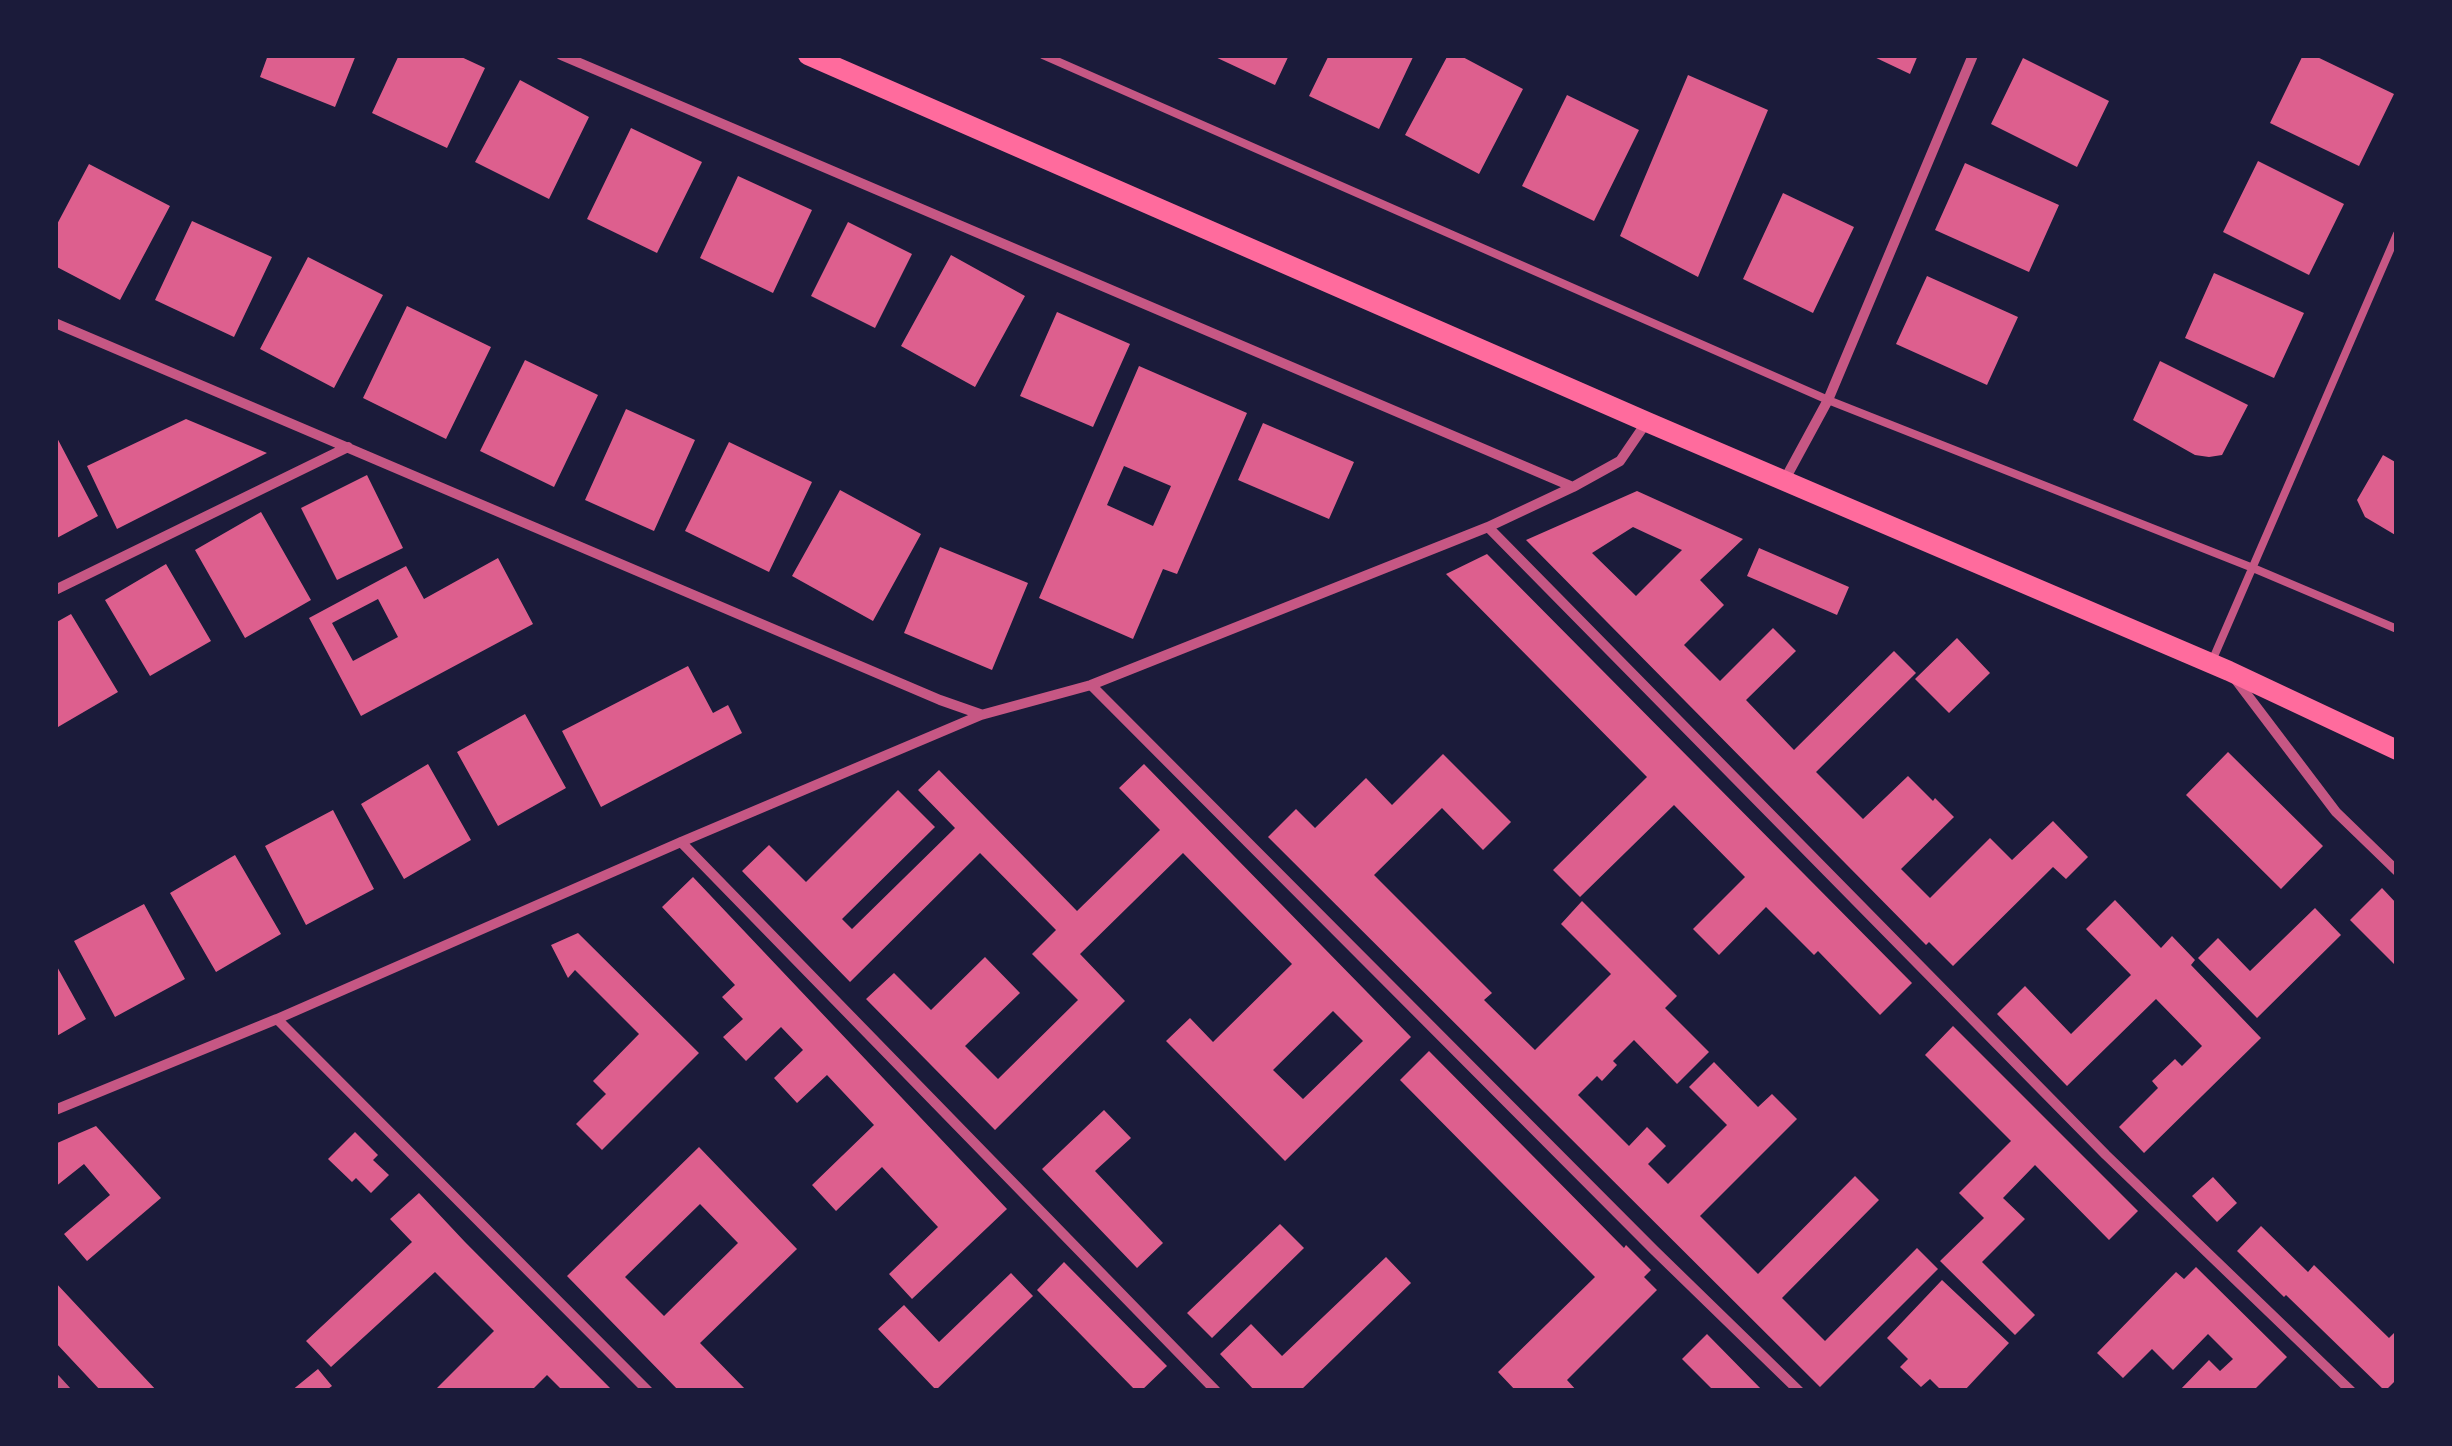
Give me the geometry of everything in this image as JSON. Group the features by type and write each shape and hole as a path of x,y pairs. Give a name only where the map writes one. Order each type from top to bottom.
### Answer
{"main road":[{"path":"808,55 1647,422 2220,667 2397,750"}],"street":[{"path":"562,55 1573,487"},
{"path":"1784,481 1828,400 1973,55"},
{"path":"55,324 940,700 981,714"},
{"path":"55,1110 277,1019 981,714 1091,685 1488,526 1620,461 1647,422"},
{"path":"55,590 348,446"},
{"path":"1488,526 2106,1154 2351,1391"},
{"path":"2220,667 2336,812 2397,871"},
{"path":"1091,685 1799,1391"},
{"path":"680,842 1216,1391"},
{"path":"277,1019 648,1391"},
{"path":"55,1379 66,1391"}],"lane":[{"path":"1043,55 1828,400 2397,629"},
{"path":"2220,667 2253,568 2397,234"}],"building":[{"path":"268,55 356,55 335,107 260,77"},
{"path":"399,55 457,55 485,68 447,148 372,113"},
{"path":"1211,55 1289,55 1275,85"},
{"path":"1329,55 1414,55 1379,129 1309,96"},
{"path":"1448,55 1459,55 1523,89 1479,174 1405,135"},
{"path":"1870,55 1918,55 1910,74"},
{"path":"2303,55 2313,55 2394,94 2359,166 2270,123"},
{"path":"2023,58 2109,101 2077,167 1991,124"},
{"path":"1688,75 1768,110 1698,277 1620,236"},
{"path":"520,80 589,117 549,199 475,162"},
{"path":"1567,95 1639,130 1594,221 1522,186"},
{"path":"631,128 702,162 657,253 587,219"},
{"path":"2258,161 2344,204 2309,275 2223,232"},
{"path":"1965,163 2059,205 2029,272 1935,230"},
{"path":"89,164 170,206 120,300 55,266 55,228"},
{"path":"738,176 812,210 773,293 700,258"},
{"path":"1783,193 1854,227 1813,313 1743,279"},
{"path":"192,221 272,257 234,337 155,300"},
{"path":"848,222 912,254 875,328 811,296"},
{"path":"951,255 1025,296 975,387 901,346"},
{"path":"308,257 383,295 334,388 260,349"},
{"path":"2214,273 2304,313 2274,378 2185,338"},
{"path":"1927,276 2018,317 1987,385 1896,344"},
{"path":"407,306 491,347 446,439 363,398"},
{"path":"1057,312 1130,344 1093,427 1020,396"},
{"path":"525,360 598,395 554,487 480,451"},
{"path":"2160,361 2248,405 2222,455 2195,455 2133,420"},
{"path":"1139,366 1247,413 1177,574 1163,569 1133,639 1039,598","holes":["1124,466 1171,486 1153,526 1107,505"]},
{"path":"626,409 695,440 654,531 585,500"},
{"path":"186,419 267,453 117,529 87,466"},
{"path":"1263,423 1354,462 1329,519 1238,480"},
{"path":"55,434 98,516 55,539"},
{"path":"729,442 812,482 769,572 685,531"},
{"path":"2383,455 2397,463 2397,536 2365,517 2357,500"},
{"path":"367,475 403,548 337,580 301,508"},
{"path":"840,490 921,534 873,621 792,576"},
{"path":"1637,491 1743,539 1700,580 1724,605 1684,645 1720,681 1773,628 1796,651 1746,700 1794,750 1894,651 1916,673 1816,772 1863,819 1908,776 1954,817 1901,869 1930,898 1990,838 2012,860 2053,821 2088,857 2066,879 2053,867 1953,966 1929,942 1926,945 1526,540","holes":["1633,527 1682,550 1636,596 1592,553"]},
{"path":"261,512 311,600 245,638 195,550"},
{"path":"940,547 1028,583 992,670 904,633"},
{"path":"1759,548 1849,587 1837,615 1747,576"},
{"path":"1487,554 1912,983 1880,1015 1818,951 1814,955 1766,907 1719,955 1693,929 1745,877 1674,805 1580,897 1553,870 1647,777 1446,574"},
{"path":"498,558 533,624 361,716 309,618 406,566 424,599","holes":["378,599 398,637 353,661 332,623"]},
{"path":"166,564 211,641 150,676 105,600"},
{"path":"71,614 118,692 58,727 55,623"},
{"path":"1957,638 1990,673 1949,713 1915,679"},
{"path":"688,666 713,713 728,705 742,733 601,807 562,731"},
{"path":"525,714 566,788 498,826 457,752"},
{"path":"2228,752 2323,846 2281,889 2186,795"},
{"path":"1443,754 1511,822 1483,850 1442,808 1374,875 1492,993 1484,1000 1535,1050 1611,974 1561,924 1582,901 1677,996 1665,1008 1709,1052 1677,1084 1634,1040 1613,1061 1617,1065 1602,1081 1597,1076 1578,1095 1629,1146 1647,1127 1666,1146 1648,1164 1668,1184 1727,1125 1689,1087 1714,1062 1758,1107 1772,1094 1797,1119 1700,1216 1758,1274 1855,1176 1879,1200 1782,1298 1825,1341 1917,1248 1938,1269 1820,1387 1268,837 1296,809 1315,828 1366,778 1392,805"},
{"path":"428,764 471,840 404,879 361,804"},
{"path":"1144,764 1411,1037 1285,1161 1166,1041 1190,1018 1213,1042 1292,964 1183,853 1080,954 1125,1001 995,1130 866,999 894,973 931,1010 985,957 1020,993 965,1046 998,1079 1078,1000 1032,954 1056,930 980,853 850,982 742,871 769,845 806,882 898,790 935,827 842,919 852,929 955,828 918,790 939,770 1077,911 1160,830 1119,788","holes":["1333,1011 1363,1041 1303,1099 1273,1070"]},
{"path":"333,810 374,889 306,925 265,846"},
{"path":"235,855 281,934 216,972 170,893"},
{"path":"693,877 1007,1209 912,1299 889,1274 938,1227 882,1167 836,1211 812,1185 874,1125 827,1075 797,1103 774,1078 803,1050 781,1027 746,1061 723,1037 743,1019 722,997 735,985 662,907"},
{"path":"2382,888 2397,904 2397,967 2350,920"},
{"path":"2115,900 2161,948 2172,936 2195,960 2191,965 2261,1038 2144,1153 2119,1127 2158,1088 2152,1081 2175,1059 2182,1066 2202,1046 2156,999 2067,1086 1997,1014 2025,986 2071,1034 2131,975 2086,929"},
{"path":"144,904 185,979 115,1017 74,941"},
{"path":"2315,908 2341,935 2257,1018 2198,958 2218,938 2250,971"},
{"path":"578,933 699,1053 602,1150 576,1124 606,1094 593,1081 639,1034 575,970 568,978 551,945"},
{"path":"55,963 86,1019 55,1037"},
{"path":"1953,1026 2138,1211 2109,1240 2035,1165 2003,1198 2025,1219 1982,1262 2035,1315 2015,1335 1940,1261 1984,1218 1959,1193 2011,1141 1925,1055"},
{"path":"1429,1051 1624,1248 1626,1245 1651,1270 1644,1277 1657,1290 1567,1380 1577,1391 1516,1391 1498,1372 1595,1277 1400,1080"},
{"path":"1104,1110 1131,1138 1095,1171 1163,1243 1137,1268 1042,1169"},
{"path":"96,1126 161,1198 87,1261 64,1234 110,1195 84,1164 55,1187 55,1144"},
{"path":"355,1132 378,1155 373,1160 389,1175 371,1193 356,1178 352,1182 328,1159"},
{"path":"699,1147 797,1249 700,1343 747,1391 679,1391 567,1276","holes":["700,1204 738,1243 664,1316 625,1277"]},
{"path":"2213,1177 2237,1203 2217,1222 2192,1196"},
{"path":"419,1193 613,1391 563,1391 547,1375 531,1391 434,1391 494,1331 435,1272 331,1367 306,1341 412,1242 390,1219"},
{"path":"1280,1224 1304,1248 1212,1338 1187,1313"},
{"path":"2261,1226 2308,1272 2314,1265 2389,1338 2397,1330 2397,1379 2385,1391 2237,1251"},
{"path":"1386,1257 1411,1283 1300,1391 1255,1391 1220,1354 1251,1324 1282,1356"},
{"path":"1064,1262 1167,1366 1141,1391 1136,1391 1037,1290"},
{"path":"2196,1267 2287,1357 2253,1391 2179,1391 2209,1360 2220,1371 2233,1359 2208,1334 2173,1370 2152,1349 2123,1378 2097,1353 2176,1272 2184,1279"},
{"path":"1011,1273 1033,1296 936,1390 878,1329 904,1305 939,1342"},
{"path":"1942,1280 2009,1343 1964,1391 1942,1391 1930,1379 1921,1387 1900,1367 1908,1359 1887,1338"},
{"path":"55,1282 157,1391 101,1391 55,1342"},
{"path":"1707,1334 1763,1391 1714,1391 1682,1359"},
{"path":"318,1369 332,1386 325,1391 291,1391"}]}
